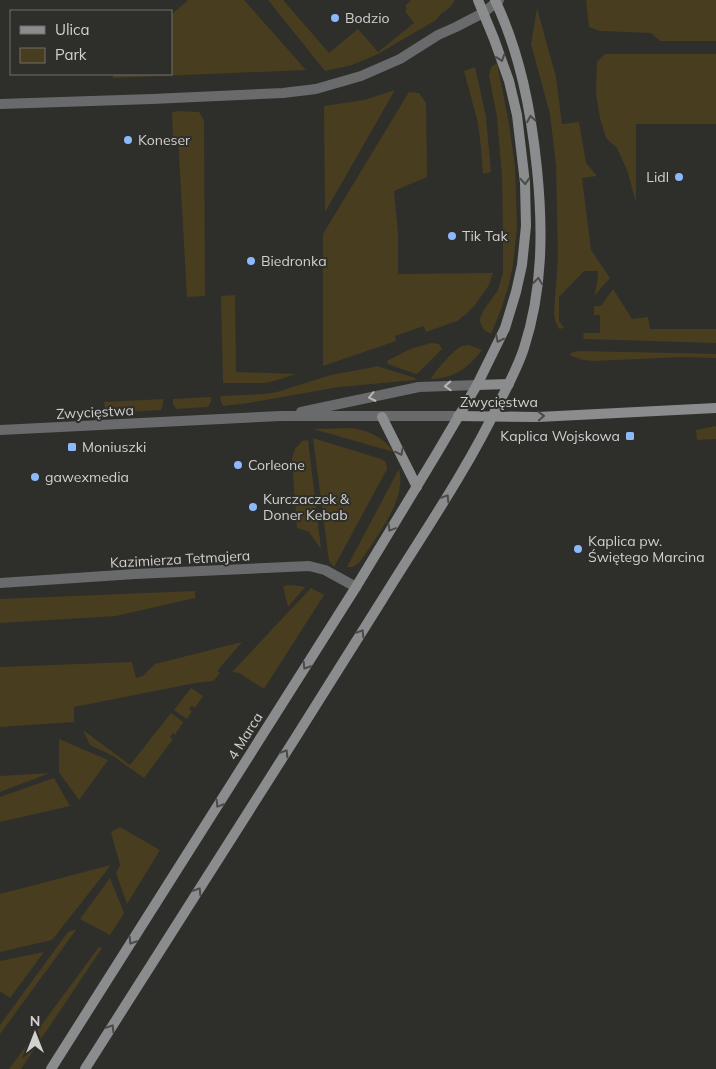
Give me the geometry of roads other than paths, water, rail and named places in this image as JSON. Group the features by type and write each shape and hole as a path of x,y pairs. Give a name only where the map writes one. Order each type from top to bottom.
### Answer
{"main road":[{"name":"4 Marca","path":"52,1069 356,587 437,454 477,385 511,310 522,265 526,226 524,176 517,115 506,72 478,0"},
{"path":"85,1069 464,468 493,417 525,347 534,308 539,269 541,222 535,145 526,88 497,1"},
{"name":"Zwycięstwa","path":"477,385 508,384"},
{"name":"Zwycięstwa","path":"458,416 538,417 716,408"},
{"path":"382,417 417,487"}],"street":[{"path":"0,104 152,100 283,93 316,89 362,76 400,59 438,35 483,13 497,1"},
{"name":"Zwycięstwa","path":"281,416 419,387 477,385"},
{"name":"Zwycięstwa","path":"0,430 281,416 458,416"},
{"name":"Kazimierza Tetmajera","path":"0,583 308,566 325,570 356,587"}],"place":[{"name":"Bodzio","path":"335,18"},
{"name":"Koneser","path":"128,140"},
{"name":"Lidl","path":"679,177"},
{"name":"Tik Tak","path":"452,236"},
{"name":"Biedronka","path":"251,261"},
{"name":"Kaplica Wojskowa","path":"630,436"},
{"name":"Moniuszki","path":"72,447"},
{"name":"Corleone","path":"238,465"},
{"name":"gawexmedia","path":"35,477"},
{"name":"Kurczaczek & Doner Kebab","path":"253,507"},
{"name":"Kaplica pw. Świętego Marcina","path":"578,549"}]}
